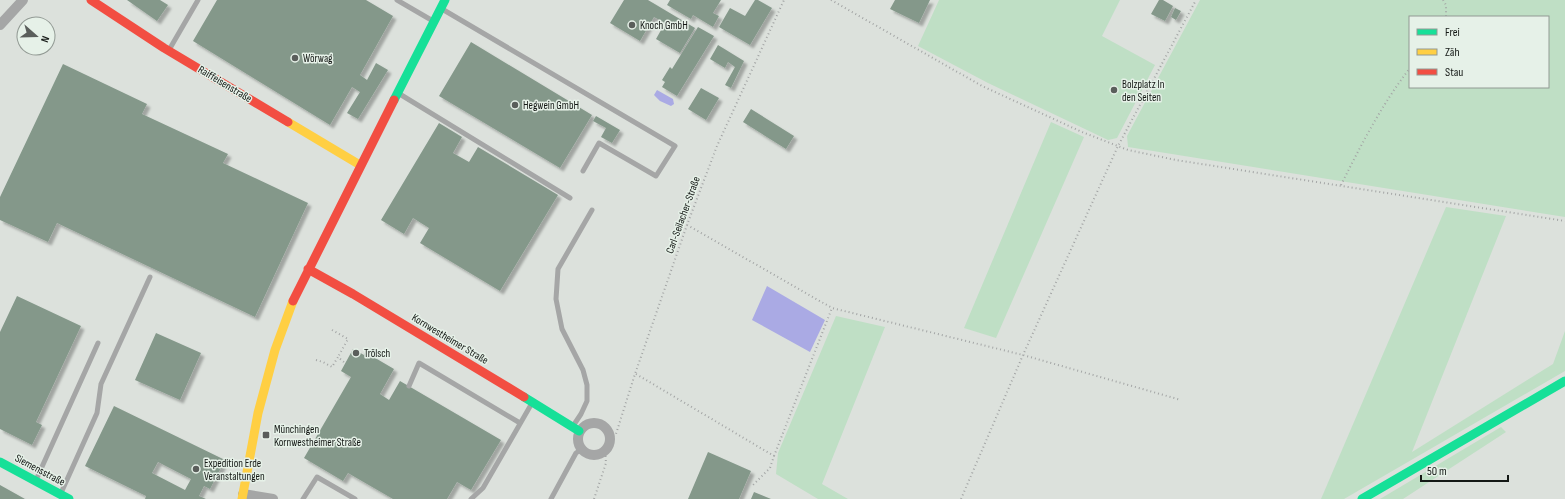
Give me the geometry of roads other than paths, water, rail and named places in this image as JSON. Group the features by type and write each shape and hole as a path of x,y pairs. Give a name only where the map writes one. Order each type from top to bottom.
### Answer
{"street":[{"path":"0,25 23,0"},
{"name":"Raiffeisenstraße","path":"91,0 169,50 360,165"},
{"path":"273,499 243,496 258,413 275,350 293,300 308,268 443,4"},
{"name":"Kornwestheimer Straße","path":"308,268 575,429"},
{"path":"1362,499 1565,381"},
{"path":"590,423 598,423 604,426 608,432 610,439 609,445 605,450 598,454 584,452 575,429 590,423"},
{"name":"Siemensstraße","path":"0,462 69,499"}],"lane":[{"path":"169,50 198,0"},
{"path":"397,0 434,21"},
{"path":"443,4 675,146 656,176 599,143 583,171"},
{"path":"398,92 570,198"},
{"path":"575,429 587,401 587,385 583,370 562,329 556,299 558,269 592,210"},
{"path":"60,494 97,413 101,384 150,277"},
{"path":"36,481 98,343"},
{"path":"409,386 419,363 520,423"},
{"path":"471,499 483,488 532,402"},
{"path":"551,499 576,454 582,449"},
{"path":"303,499 317,477 355,499"}],"water":[{"path":"657,90 673,99 674,104 671,106 660,101 654,95"},
{"path":"767,286 825,320 810,352 752,320"}],"place":[{"name":"Knoch GmbH","path":"632,25"},
{"name":"Wörwag","path":"295,58"},
{"name":"Bolzplatz In den Seiten","path":"1114,90"},
{"name":"Hegwein GmbH","path":"515,105"},
{"name":"Trölsch","path":"356,353"},
{"name":"Münchingen Kornwestheimer Straße","path":"266,435"},
{"name":"Expedition Erde Veranstaltungen","path":"196,469"}]}
